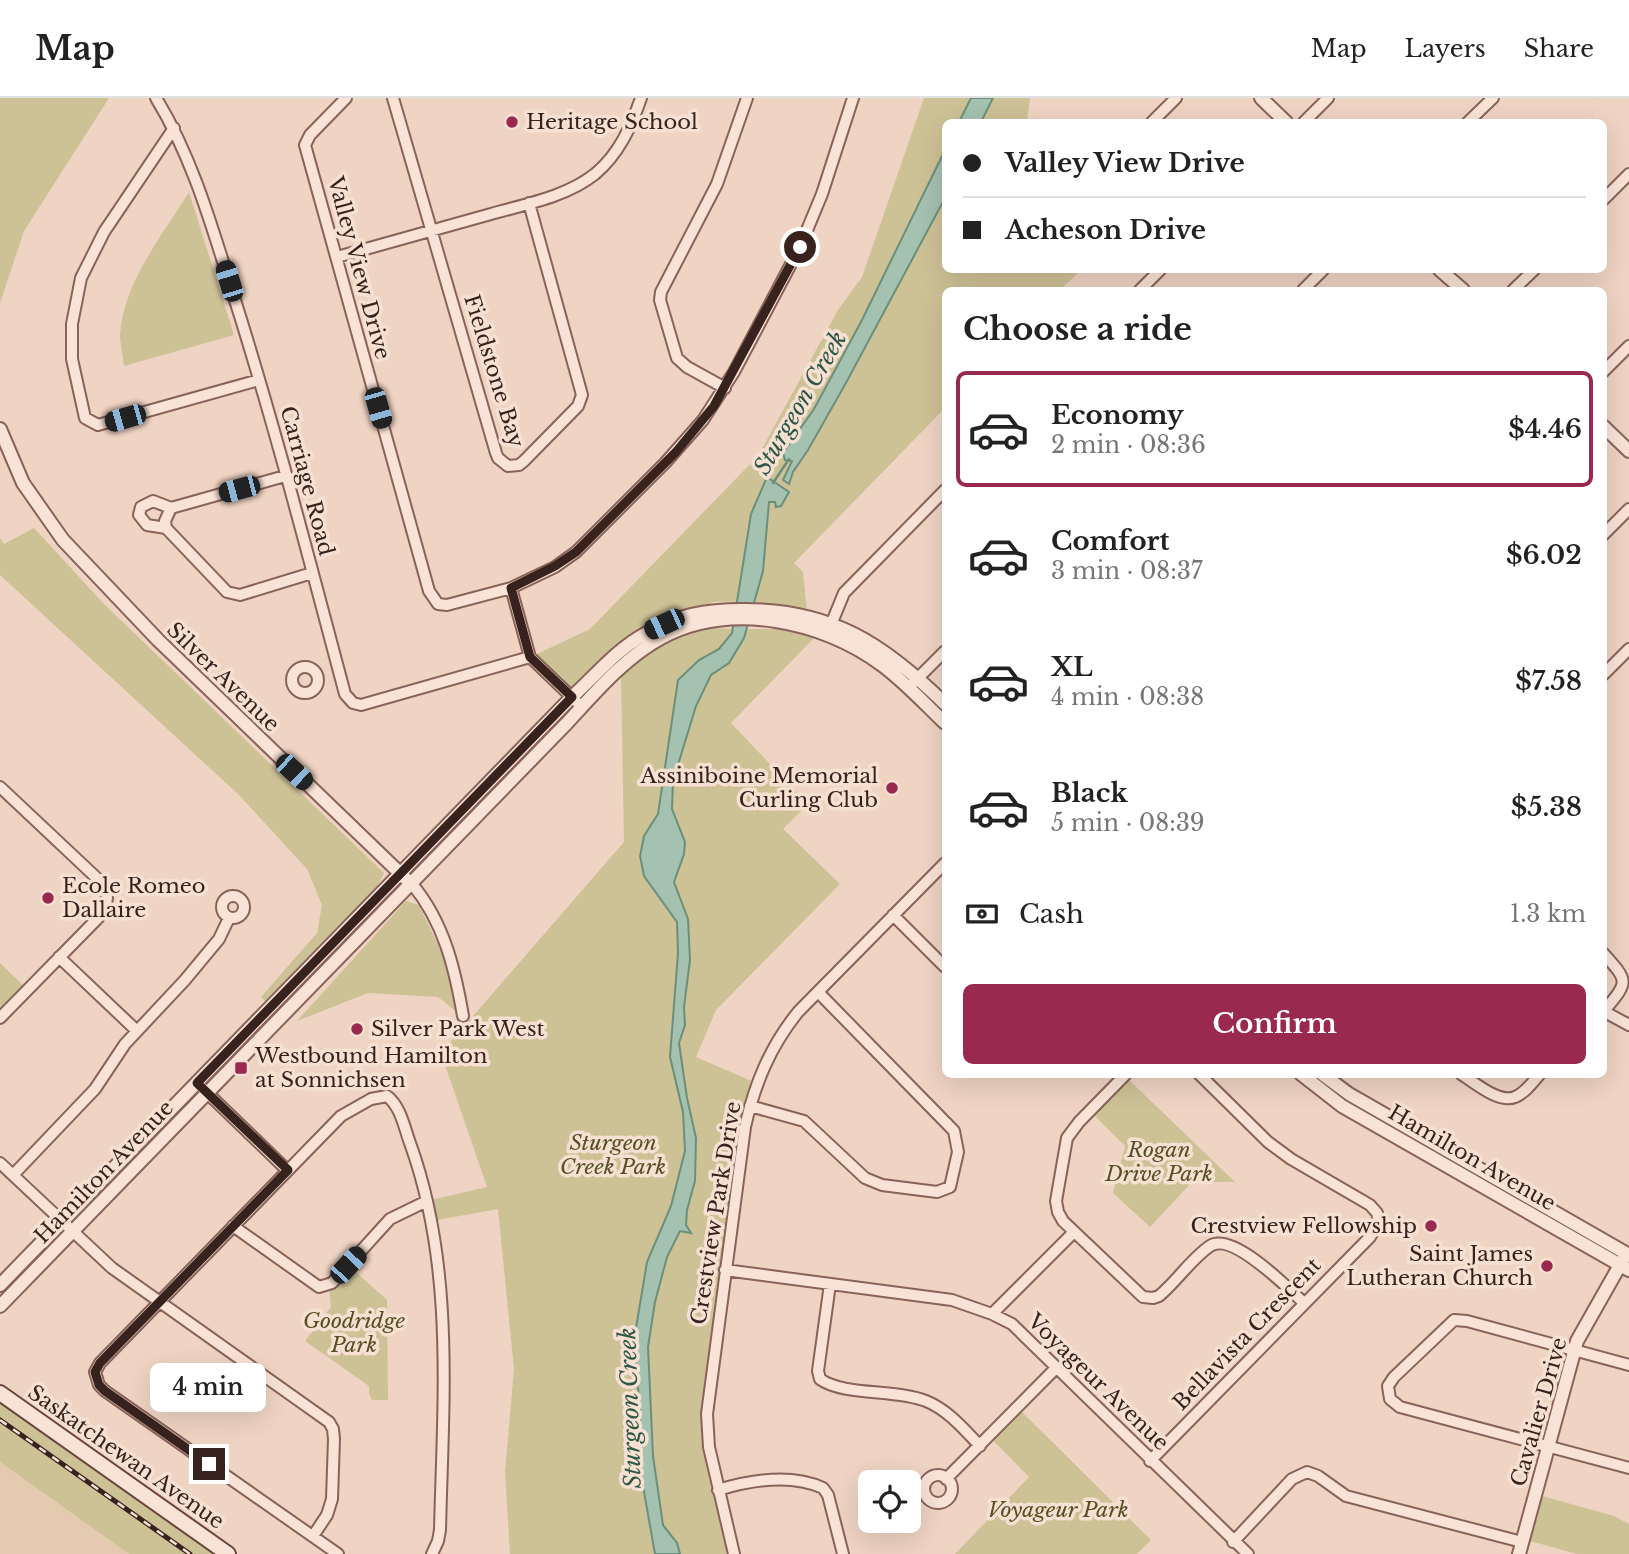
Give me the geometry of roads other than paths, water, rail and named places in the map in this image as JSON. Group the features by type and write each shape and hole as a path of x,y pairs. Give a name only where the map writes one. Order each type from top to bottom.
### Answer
{"main road":[{"name":"Saskatchewan Avenue","path":"0,1394 228,1554"}],"street":[{"name":"Carriage Road","path":"156,98 174,128 199,187 259,380 349,700 361,705 530,657"},
{"name":"Valley View Drive","path":"346,98 310,135 305,145 422,565 433,599 438,604 447,605 511,588 555,566 593,537 687,440 725,388 810,227 853,98"},
{"path":"393,98 432,230"},
{"path":"337,257 567,191 596,173 610,160 633,123 641,98"},
{"path":"725,388 687,367 677,358 660,300 661,292 717,184 747,98"},
{"path":"1155,119 1176,98"},
{"path":"1261,98 1283,119"},
{"path":"1307,119 1328,98"},
{"path":"1471,119 1493,98"},
{"path":"174,128 104,232 81,278 72,324 72,359 85,418 98,425 259,380"},
{"path":"1607,196 1629,174"},
{"name":"Fieldstone Bay","path":"432,230 498,458 508,466 519,465 578,406 582,395 529,203"},
{"path":"1143,287 1157,273"},
{"path":"1306,287 1320,273"},
{"path":"1443,273 1460,287"},
{"path":"1516,287 1531,273"},
{"path":"1607,368 1629,346"},
{"name":"Silver Avenue","path":"0,429 23,483 63,540 158,640 412,884 426,903 450,953 463,1016"},
{"path":"1607,430 1629,452"},
{"path":"166,528 147,525 139,515 146,503 153,501 171,508 285,476"},
{"path":"828,630 844,593 942,493"},
{"path":"171,508 165,521 166,528 215,580 233,594 240,595 312,573"},
{"path":"1607,531 1629,509"},
{"path":"511,588 530,657 577,702"},
{"name":"Hamilton Avenue","path":"0,1306 412,884 577,702 620,650 648,632 680,617 807,616 867,655 909,688 942,720"},
{"name":"Hamilton Avenue","path":"828,630 859,635 879,647 919,678 942,701"},
{"path":"1607,672 1629,649"},
{"path":"909,688 942,654"},
{"path":"318,676 339,671"},
{"name":"Hamilton Avenue","path":"0,1285 401,875 577,702"},
{"path":"0,787 101,882 107,892 104,911 0,1018"},
{"name":"Crestview Park Drive","path":"734,1554 709,1447 707,1414 725,1270 750,1106 756,1083 782,1032 942,866"},
{"path":"893,915 942,964"},
{"path":"13,1175 95,1089 114,1058 136,1031 185,980 219,939 229,918"},
{"path":"59,957 136,1031"},
{"path":"1607,957 1625,979 1624,988 1607,1007"},
{"path":"750,1106 804,1121 865,1178 882,1185 937,1192 950,1187 958,1152 954,1130 818,992"},
{"path":"1607,1013 1629,1025"},
{"path":"1122,1078 1079,1122 1065,1144 1057,1207 1063,1221 1143,1297 1159,1296 1207,1248 1219,1243 1228,1245 1260,1264 1304,1303"},
{"name":"Bellavista Crescent","path":"1150,1461 1375,1231 1379,1223 1377,1213 1370,1205 1291,1159 1268,1142 1203,1078"},
{"name":"Hamilton Avenue","path":"1306,1078 1342,1106 1627,1258"},
{"name":"Hamilton Avenue","path":"1327,1078 1349,1094 1627,1258"},
{"path":"1468,1078 1500,1097 1511,1099 1521,1094 1536,1078"},
{"path":"197,1083 288,1170"},
{"path":"338,1554 99,1385 95,1372 100,1363 341,1116 371,1099 387,1096 395,1102 414,1154 438,1256 443,1320 440,1530 432,1554"},
{"path":"0,1163 112,1268 329,1422 334,1439 332,1499 327,1515 313,1536"},
{"path":"233,1226 319,1287 324,1287 332,1283 390,1219 427,1201"},
{"path":"992,1314 1074,1232"},
{"name":"Cavalier Drive","path":"1520,1548 1575,1350 1582,1332 1627,1258"},
{"name":"Voyageur Avenue","path":"725,1270 952,1300 1012,1324 1248,1554"},
{"path":"830,1284 818,1371 820,1379 835,1386 926,1401 946,1412 981,1446"},
{"path":"1629,1366 1467,1321 1454,1320 1394,1377 1388,1386 1390,1399 1399,1407 1629,1468"},
{"path":"946,1479 1056,1368"},
{"path":"1233,1542 1292,1479 1307,1472 1318,1476 1346,1496 1520,1548"},
{"path":"718,1490 778,1479 823,1488 828,1495 843,1554"}],"waterway":[{"name":"Sturgeon Creek","path":"773,483 789,459"}],"railway":[{"path":"0,1420 190,1554"}],"place":[{"name":"Heritage School","path":"512,122"},
{"name":"Assiniboine Memorial Curling Club","path":"892,788"},
{"name":"Ecole Romeo Dallaire","path":"48,898"},
{"name":"Silver Park West","path":"357,1029"},
{"name":"Westbound Hamilton at Sonnichsen","path":"241,1068"},
{"name":"Crestview Fellowship","path":"1431,1226"},
{"name":"Saint James Lutheran Church","path":"1547,1266"}],"park label":[{"name":"Sturgeon Creek Park","path":"613,1155"},
{"name":"Rogan Drive Park","path":"1159,1162"},
{"name":"Goodridge Park","path":"354,1333"},
{"name":"Voyageur Park","path":"1058,1510"}]}
